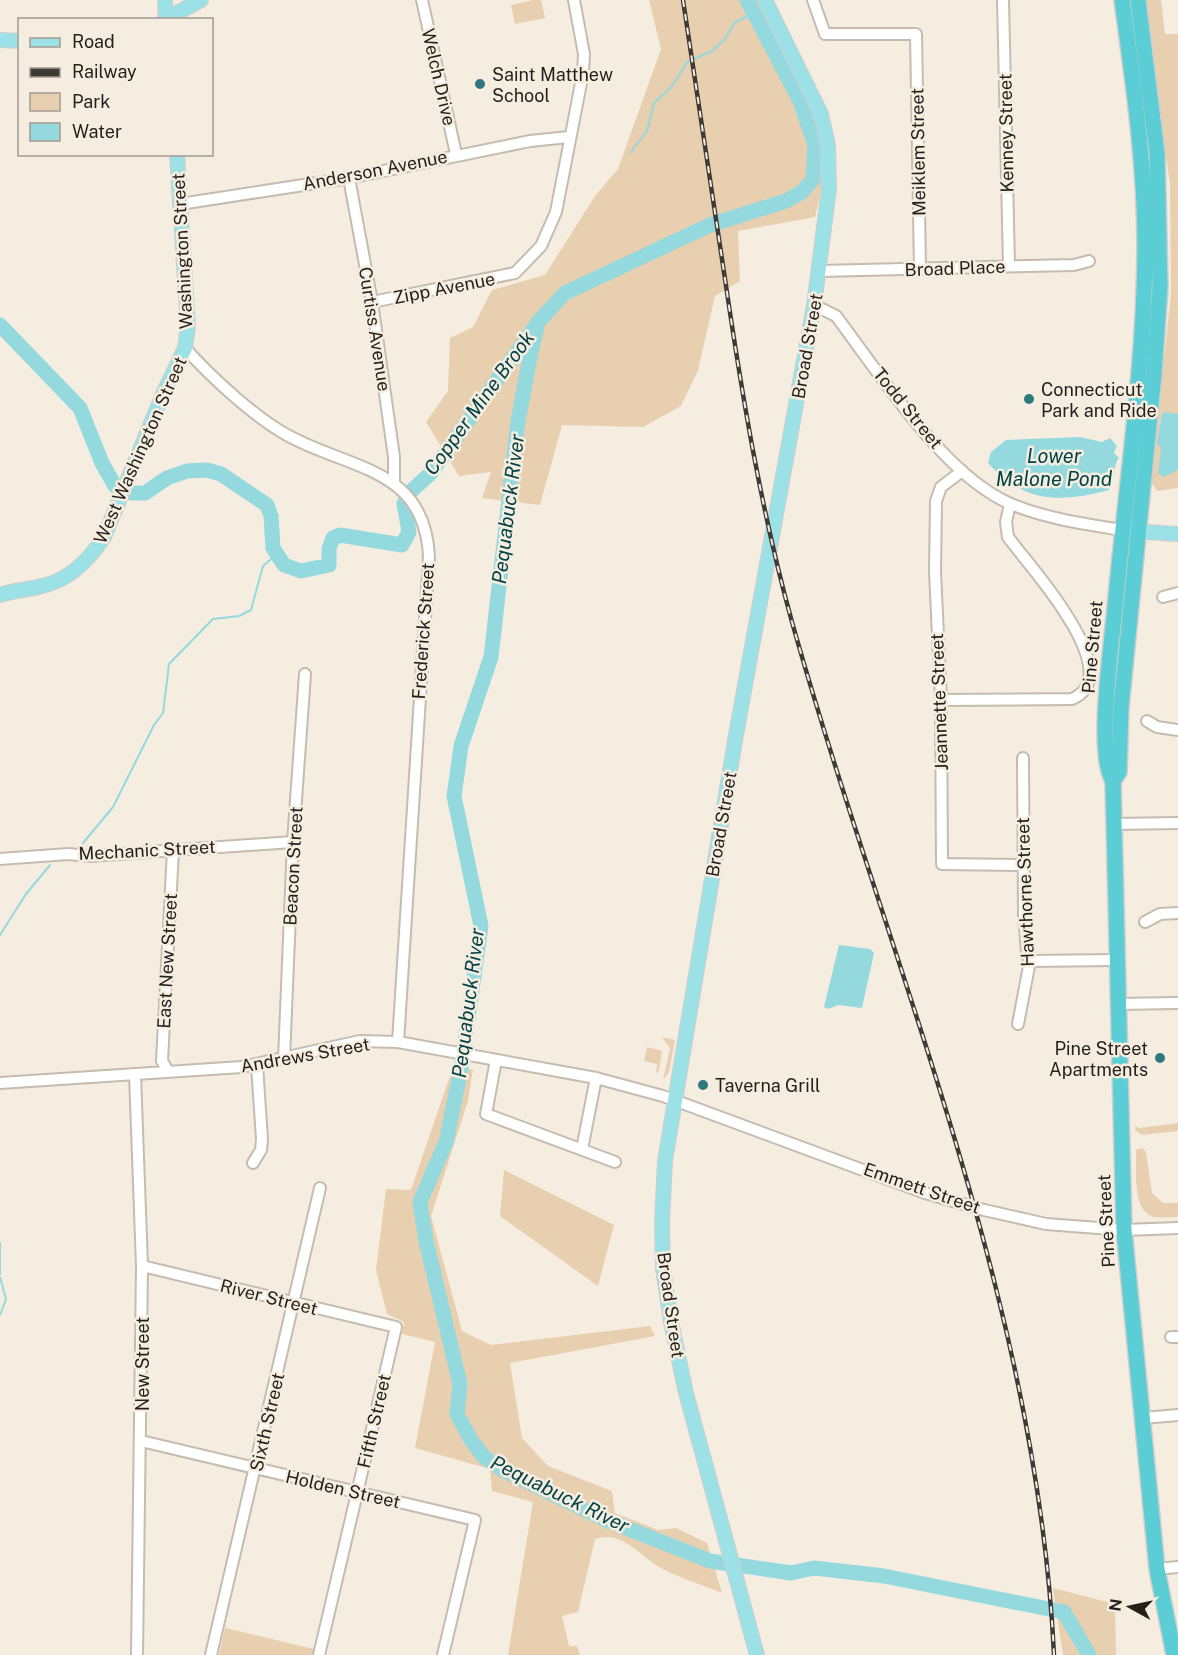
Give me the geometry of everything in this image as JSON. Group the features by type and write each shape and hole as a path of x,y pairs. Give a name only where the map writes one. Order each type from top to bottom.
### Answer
{"highway":[{"name":"Pine Street","path":"1122,0 1142,155 1145,242 1140,362 1122,530 1106,730 1107,772 1113,781 1124,1230 1157,1569 1174,1655"},
{"name":"Pine Street","path":"1113,781 1119,772 1122,697 1158,332 1161,242 1157,153 1138,0"}],"main road":[{"path":"165,0 165,18"},
{"path":"167,18 201,0"},
{"name":"Broad Street","path":"757,1655 726,1547 676,1353 663,1268 662,1222 665,1161 736,735 820,270 829,189 828,145 821,114 811,89 765,0"},
{"path":"0,40 18,41"},
{"name":"Washington Street","path":"177,156 188,327 185,348"},
{"name":"West Washington Street","path":"0,595 42,586 72,573 92,556 104,537 164,392 185,348"},
{"path":"1122,530 1178,534"}],"street":[{"name":"Welch Drive","path":"422,0 456,154"},
{"path":"569,137 585,64 574,0"},
{"name":"Meiklem Street","path":"813,0 825,34 916,34 920,270"},
{"name":"Kenney Street","path":"1003,0 1009,266"},
{"name":"Anderson Avenue","path":"180,204 349,178 456,154 569,137"},
{"name":"Zipp Avenue","path":"372,302 515,273 541,246 556,212 569,137"},
{"name":"Curtiss Avenue","path":"349,178 372,302 394,457 394,482"},
{"name":"Broad Place","path":"820,270 920,270 1074,265 1089,261"},
{"name":"Todd Street","path":"814,305 836,316 924,430 962,471 1010,504 1065,522 1122,530"},
{"name":"Frederick Street","path":"185,348 227,389 286,435 394,482 414,503 428,537 429,557 398,1042"},
{"name":"Jeannette Street","path":"962,471 941,487 936,501 935,572 941,700 942,864 1023,865"},
{"path":"941,700 1072,699 1082,695 1088,686 1089,670 1084,645 1072,621 1008,537 1006,522 1010,504"},
{"path":"1163,597 1178,593"},
{"name":"Beacon Street","path":"284,1059 293,842 305,674"},
{"path":"1147,721 1157,727 1178,730"},
{"name":"Hawthorne Street","path":"1018,1024 1030,961 1027,954 1023,865 1023,758"},
{"path":"1114,824 1178,823"},
{"name":"Mechanic Street","path":"0,859 293,842"},
{"name":"East New Street","path":"168,1071 162,1061 173,850"},
{"path":"1145,922 1160,914 1178,913"},
{"path":"1030,961 1116,960"},
{"path":"1117,1004 1178,1003"},
{"name":"Andrews Street","path":"0,1083 257,1065 360,1041 398,1042 596,1078 675,1101"},
{"path":"496,1060 486,1114 615,1162"},
{"path":"253,1163 261,1150 262,1139 257,1065"},
{"name":"New Street","path":"135,1074 142,1266 137,1655"},
{"path":"582,1149 596,1078"},
{"name":"Emmett Street","path":"675,1101 925,1192 984,1210 1046,1224 1124,1230 1178,1228"},
{"name":"Sixth Street","path":"211,1655 320,1188"},
{"name":"River Street","path":"142,1266 396,1327"},
{"name":"Fifth Street","path":"320,1655 396,1327"},
{"path":"1143,1418 1178,1415"},
{"name":"Holden Street","path":"141,1441 475,1520 443,1655"},
{"path":"1157,1569 1178,1567"}],"green space":[{"path":"541,0 545,18 515,24 511,5"},
{"path":"649,0 762,0 799,78 823,185 815,217 738,231 740,281 715,296 698,370 681,406 643,427 562,425 540,505 482,498 491,472 459,476 426,422 448,391 450,338 473,327 492,290 545,275 595,196 618,169 661,49"},
{"path":"1146,0 1161,0 1165,34 1178,34 1178,488 1157,491 1151,482 1171,293 1170,185"},
{"path":"662,1037 675,1040 669,1072 663,1080 670,1048"},
{"path":"647,1047 662,1051 659,1071 656,1073 657,1064 644,1061"},
{"path":"473,1069 468,1101 431,1216 462,1331 491,1345 650,1326 655,1336 510,1363 522,1438 548,1466 612,1491 615,1513 658,1530 676,1528 707,1543 722,1593 663,1569 621,1540 604,1537 595,1539 578,1612 562,1616 569,1646 577,1646 580,1655 508,1655 533,1502 492,1491 490,1469 415,1448 435,1342 402,1334 404,1322 387,1314 376,1270 386,1189 411,1190 452,1070"},
{"path":"1178,1123 1178,1131 1142,1135 1135,1130 1135,1126 1139,1128"},
{"path":"1142,1148 1146,1152 1152,1193 1163,1203 1178,1203 1178,1217 1154,1217 1142,1207 1138,1198 1136,1150"},
{"path":"504,1170 614,1225 598,1286 500,1216"},
{"path":"1053,1588 1115,1604 1116,1655 1063,1655"},
{"path":"225,1628 314,1649 312,1655 219,1655"}],"water":[{"name":"Lower Malone Pond","path":"1165,412 1178,414 1178,470 1164,477 1158,473 1161,448 1157,443 1162,414"},
{"name":"Lower Malone Pond","path":"1080,437 1102,442 1110,438 1117,446 1114,453 1119,458 1109,490 1059,498 1029,493 1015,486 988,463 991,452 1006,440"},
{"path":"839,945 870,949 874,953 862,1008 838,1005 828,1009 824,1007"}],"waterway":[{"name":"Pequabuck River","path":"747,0 800,101 815,145 813,179 802,192 786,201 710,225 565,293 538,322 531,352 518,421 491,657 461,746 454,796 481,926 461,1069 446,1142 420,1202 426,1241 460,1384 457,1414 471,1440 484,1457 505,1471 606,1520 710,1561 791,1573 814,1568 884,1576 1064,1612 1089,1655"},
{"path":"630,153 647,131 654,103 673,85 687,62 712,51 724,40 735,22 754,13"},
{"name":"Copper Mine Brook","path":"0,325 80,408 102,463 115,486 131,493 145,493 167,478 187,471 207,470 221,474 267,505 271,516 273,548 284,565 301,571 329,565 329,549 333,538 340,535 402,545 409,532 404,504 409,493 431,473 534,328"},
{"path":"83,843 113,807 154,725 163,713 169,664 213,619 239,616 251,610 263,566 277,554"},
{"path":"0,935 26,894 50,865"},
{"path":"0,1243 0,1274"},
{"path":"0,1277 6,1299 0,1315"}],"railway":[{"path":"683,0 738,366 771,537 792,622 830,750 953,1132 989,1261 1019,1391 1042,1522 1054,1655"}],"place":[{"name":"Saint Matthew School","path":"480,84"},
{"name":"Connecticut Park and Ride","path":"1029,399"},
{"name":"Pine Street Apartments","path":"1160,1058"},
{"name":"Taverna Grill","path":"703,1085"}]}
